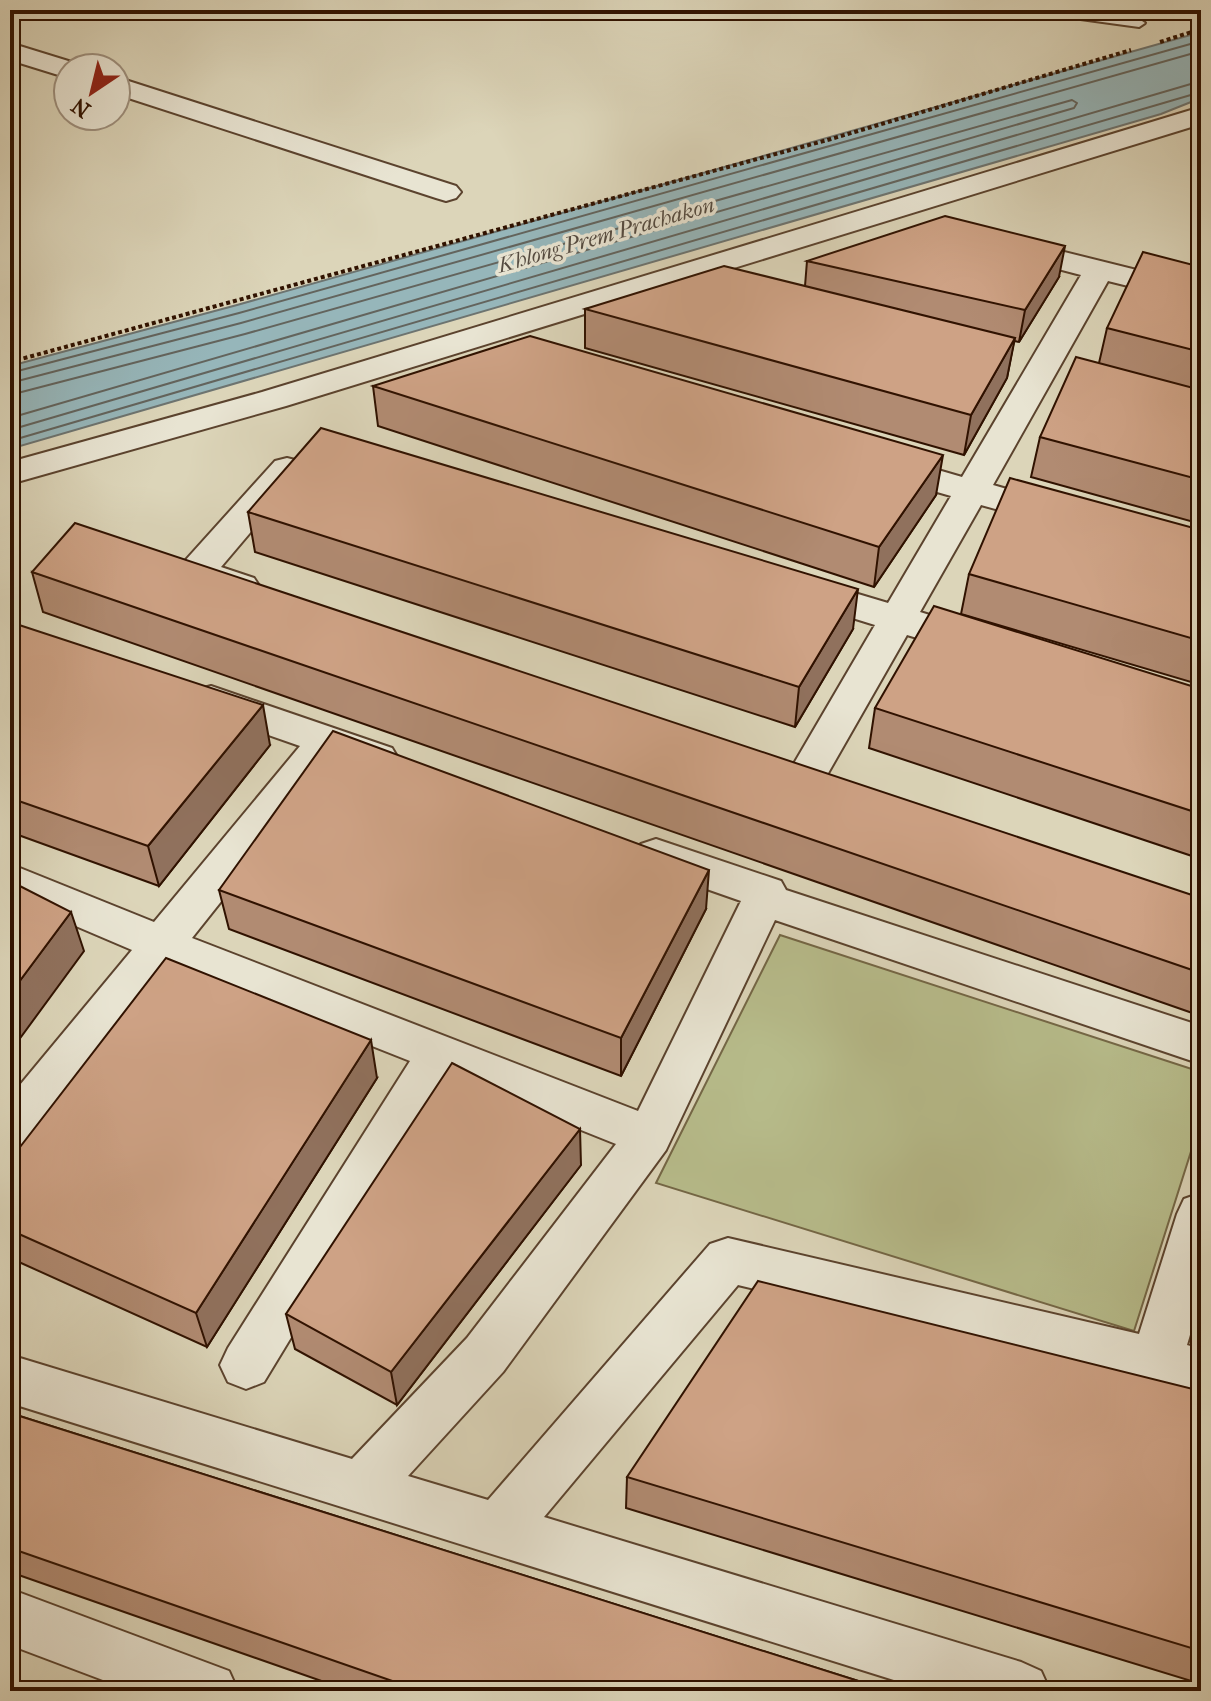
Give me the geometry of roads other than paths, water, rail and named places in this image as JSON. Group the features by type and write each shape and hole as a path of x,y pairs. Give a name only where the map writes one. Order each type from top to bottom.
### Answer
{"street":[{"path":"10,51 52,65"},
{"path":"132,90 446,192"},
{"path":"10,473 274,399 1201,115"},
{"path":"979,240 1201,295"},
{"path":"809,772 1100,269"},
{"path":"271,597 196,572 309,444"},
{"path":"852,456 1079,521"},
{"path":"761,578 1003,651"},
{"path":"169,685 415,771"},
{"path":"10,1131 327,741"},
{"path":"361,1488 485,1355 649,1136 765,900 766,893 620,842"},
{"path":"10,880 162,944 649,1136"},
{"path":"765,900 1201,1045"},
{"path":"246,1365 439,1054"},
{"path":"498,1530 728,1260 1178,1367 1201,1214"},
{"path":"10,1379 1021,1691"},
{"path":"10,1617 209,1691"}],"lane":[{"path":"1044,10 1139,23"}],"water":[{"name":"Khlong Prem Prachakon","path":"1201,32 1201,98 1161,114 10,449 10,366 237,305"}]}
